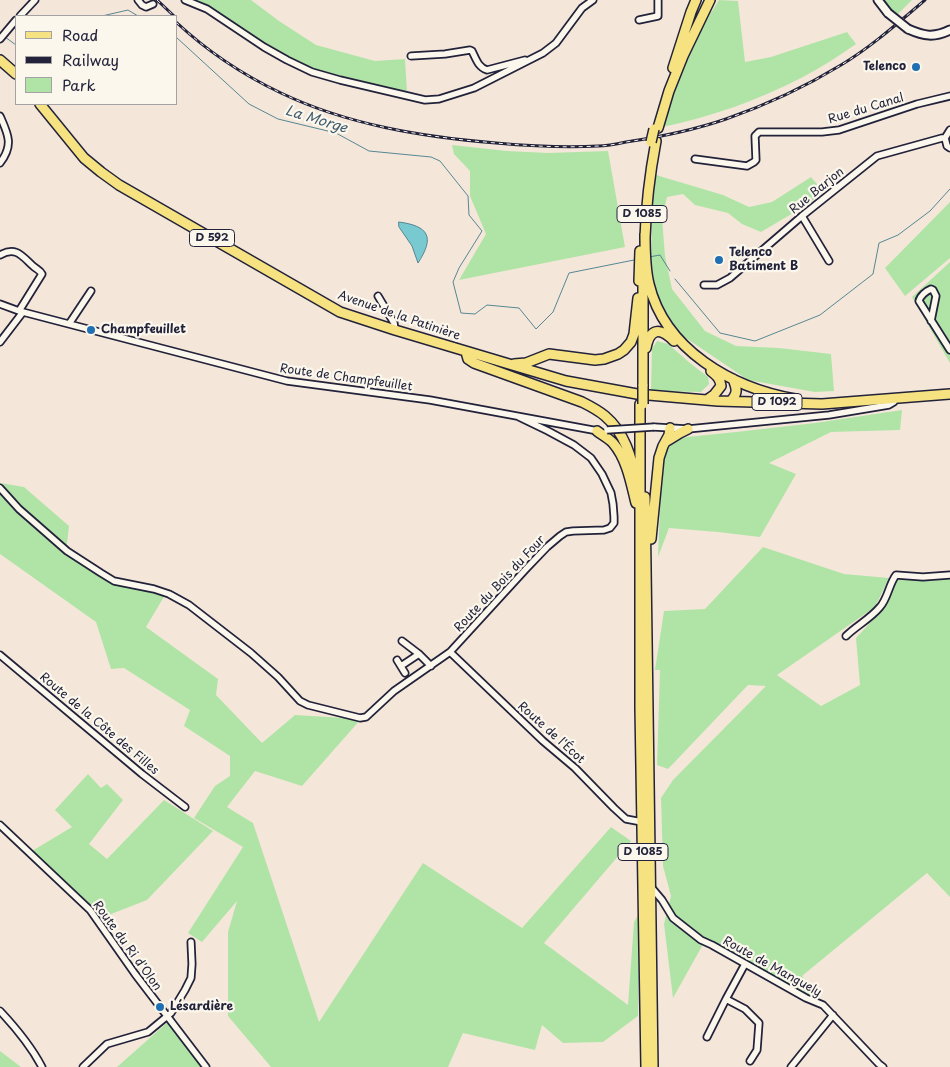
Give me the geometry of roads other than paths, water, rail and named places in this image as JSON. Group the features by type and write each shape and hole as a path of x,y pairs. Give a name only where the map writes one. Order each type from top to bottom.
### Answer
{"main road":[{"path":"666,90 696,0"},
{"name":"D 1085","path":"653,1067 647,594 640,389 639,288 643,198 653,142 666,90 706,0"},
{"name":"D 1085","path":"656,128 683,56 710,0"},
{"path":"0,60 4,68"},
{"name":"Avenue de la Patinière","path":"41,105 84,158 100,172 340,312 542,375"},
{"name":"D 1085","path":"640,389 642,288 647,198 653,142"},
{"path":"645,234 648,283 659,313 673,334 687,349 703,362 733,379 760,390 822,404"},
{"path":"506,364 526,363 549,354 595,360 611,357 624,350 634,334 639,288"},
{"path":"640,389 648,338 651,334 658,331 669,337 698,363 718,376 721,386 707,400"},
{"path":"466,352 468,360 474,363 582,402 607,417 626,444 634,477 639,525"},
{"path":"542,375 540,361 543,356"},
{"name":"D 592","path":"542,375 566,381 640,389"},
{"path":"731,401 736,395 733,379"},
{"name":"D 1092","path":"640,389 707,400 822,404 950,394"},
{"name":"D 1085","path":"641,404 639,525 640,708 646,1067"},
{"path":"647,594 659,458 670,428"},
{"path":"665,443 680,432 688,429"},
{"path":"597,431 611,441 620,453 637,506"}],"street":[{"path":"21,15 35,0"},
{"path":"138,0 146,7 154,4"},
{"path":"185,0 207,8 264,46 312,72 425,100 439,99 474,88 530,60 556,43 582,8 593,0"},
{"path":"639,20 658,16 658,0"},
{"path":"878,0 888,14 908,29 923,35 934,36 941,35 950,30"},
{"path":"2,37 15,21"},
{"path":"412,56 470,50 479,66 487,70 514,62 530,60"},
{"name":"Rue du Canal","path":"695,159 747,166 756,160 755,136 759,132 822,132 839,130 917,104 950,96"},
{"path":"0,116 8,137 8,148 0,163"},
{"path":"950,130 945,138 947,146 950,148"},
{"name":"Rue Barjon","path":"704,285 717,285 730,278 802,216 877,156 945,138"},
{"path":"802,216 829,261"},
{"path":"0,255 10,251 18,253 41,271 42,274 21,312 0,342"},
{"path":"931,322 936,296 931,289 919,301 931,322 950,350"},
{"path":"69,324 91,291"},
{"path":"378,296 394,323 395,330"},
{"name":"Route de Champfeuillet","path":"0,304 21,312 287,381 430,400 597,431 654,427 688,429 830,415 889,406 894,402 894,399"},
{"name":"Route du Bois du Four","path":"0,488 19,509 67,551 101,573 114,581 169,594 189,605 251,653 278,677 300,701 308,705 360,718 366,717 394,692 450,652 541,552 560,536 566,532 573,531 604,530 610,528 614,523 613,504 610,493 602,474 592,458 574,445 519,417"},
{"path":"846,636 880,607 896,575 923,577 950,575"},
{"path":"402,641 431,666"},
{"name":"Route de l'Écot","path":"450,652 543,742 575,768 614,808 626,818 642,822"},
{"path":"405,673 399,663 419,654"},
{"name":"Route de la Côte des Filles","path":"0,655 142,774 185,807"},
{"name":"Route du Ri d'Olon","path":"0,825 90,910 135,974 206,1067"},
{"name":"Route de Manguely","path":"651,887 673,918 701,940 806,998 823,1005 883,1067"},
{"path":"83,1067 107,1044 148,1032 171,1013 191,978 191,942"},
{"path":"707,1037 745,964"},
{"path":"726,999 745,1009 759,1024 757,1050 750,1061"},
{"path":"0,1012 9,1021 42,1067"},
{"path":"791,1067 833,1015"}],"water":[{"path":"399,222 417,226 426,234 426,246 418,263 412,246 399,227"}],"waterway":[{"name":"La Morge","path":"106,15 128,10 136,15"},
{"name":"La Morge","path":"5,37 15,44"},
{"name":"La Morge","path":"178,39 249,104 278,119 336,133 369,151 431,157 440,161 468,196 469,215 482,231 459,268 453,282 461,313 475,314 487,305 519,308 536,329 553,312 569,273 634,260"},
{"name":"La Morge","path":"675,279 720,333 755,341 820,315 873,274 879,243 898,235 930,211 950,189"},
{"name":"La Morge","path":"649,257 660,255 670,271"}],"tunnel":[{"path":"153,4 158,0"}],"railway":[{"path":"157,0 173,15"},
{"path":"178,24 226,62 253,78 306,104 359,121 386,128 441,137 522,145 585,147 612,145 689,130 726,119 770,102 813,81 852,58 925,0"}],"place":[{"name":"Telenco","path":"916,67"},
{"name":"Telenco Batiment B","path":"719,260"},
{"name":"Champfeuillet","path":"91,330"},
{"name":"Lésardière","path":"160,1007"}]}
